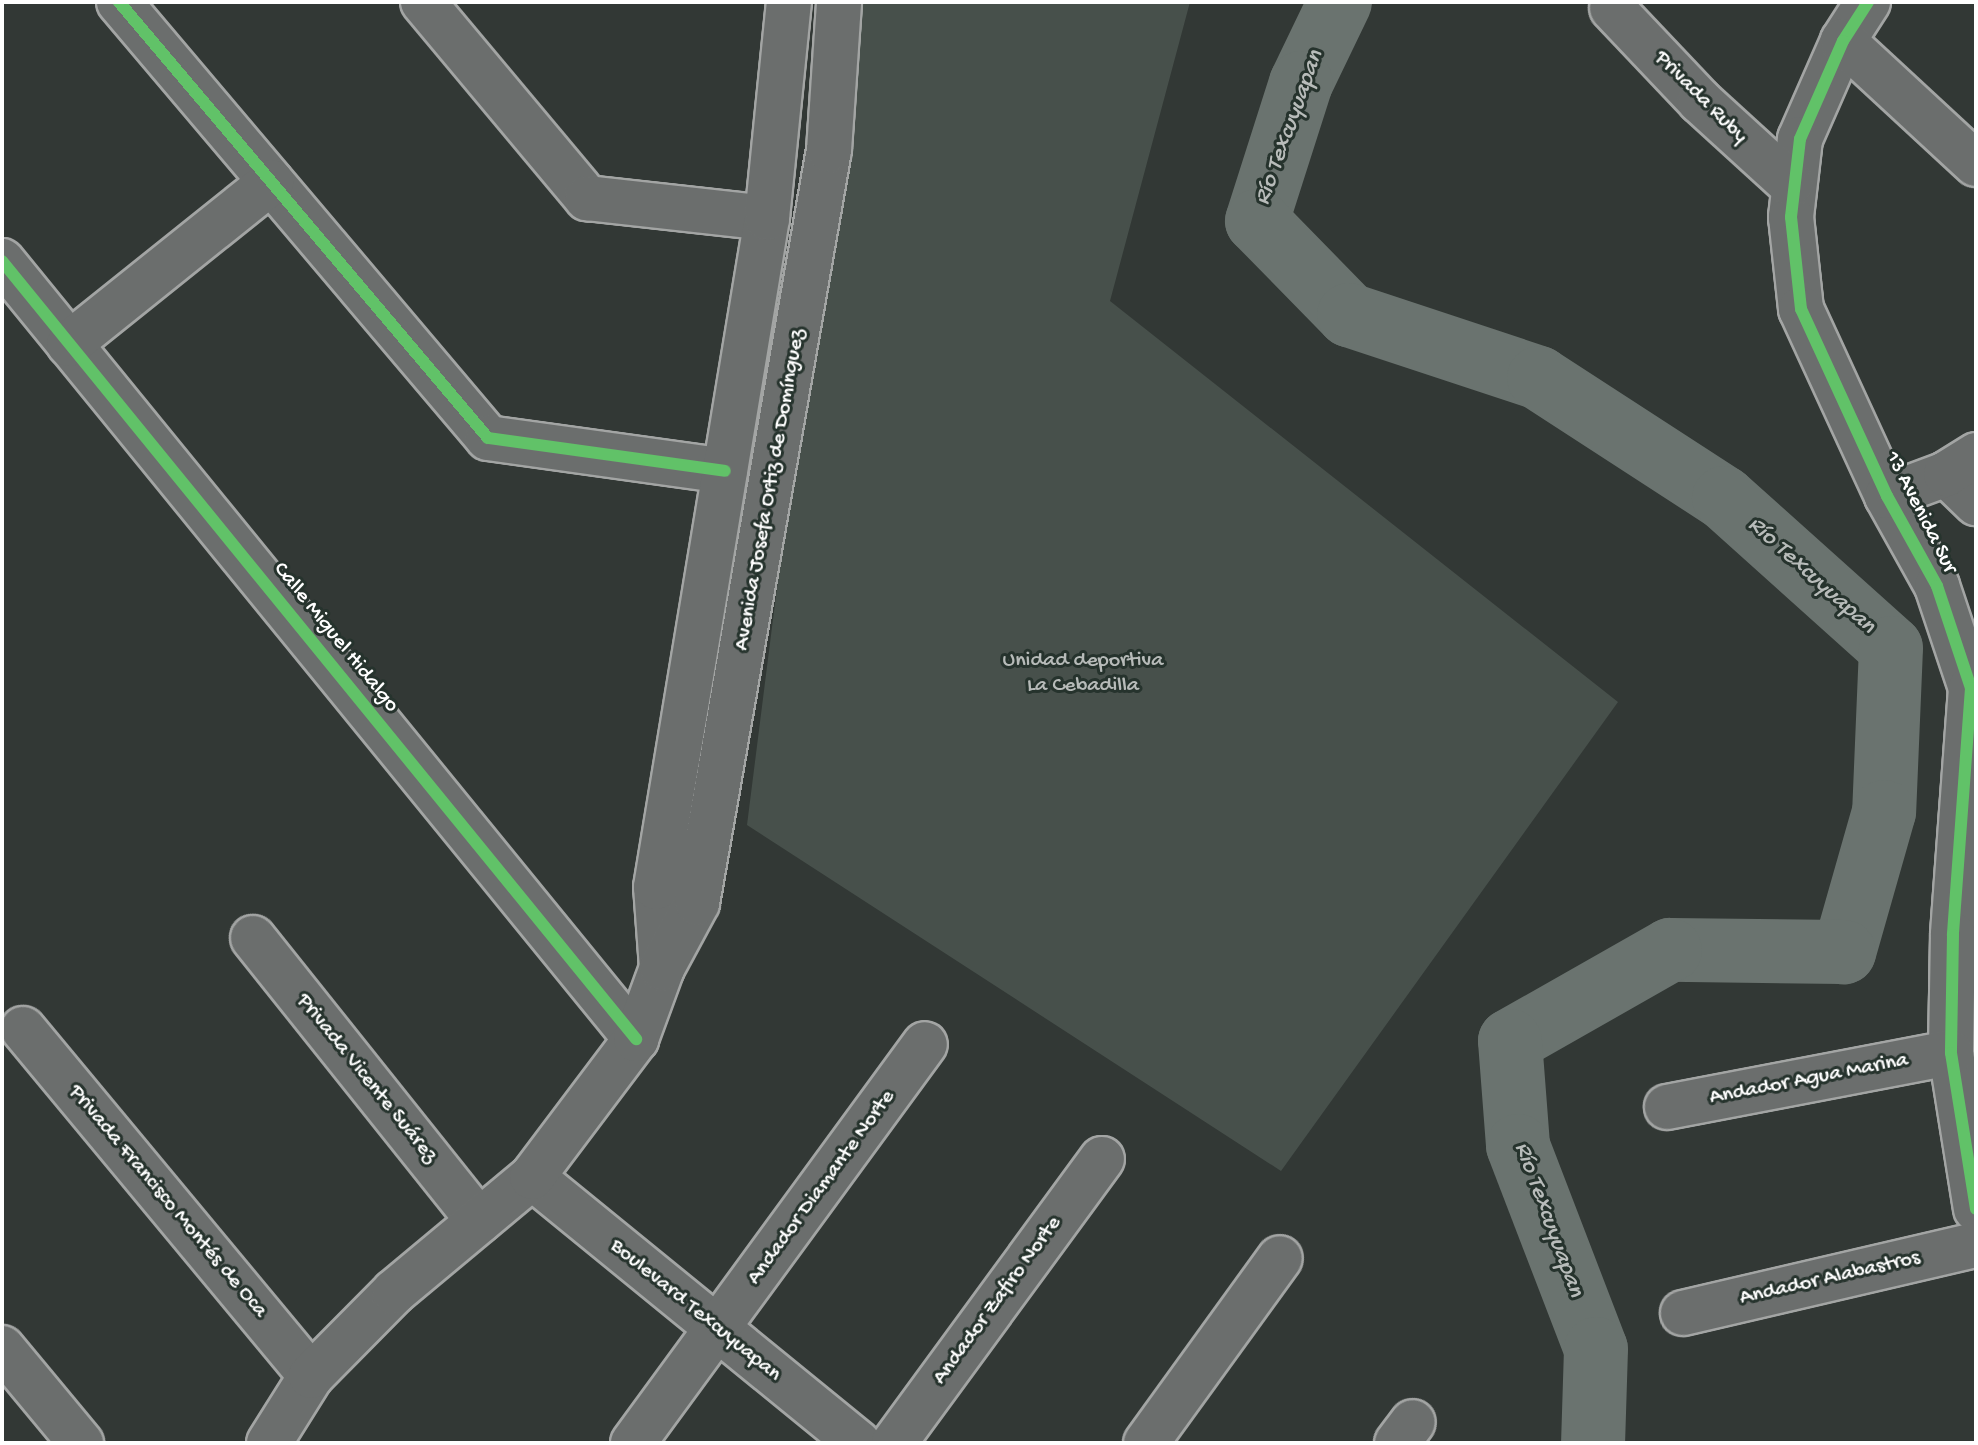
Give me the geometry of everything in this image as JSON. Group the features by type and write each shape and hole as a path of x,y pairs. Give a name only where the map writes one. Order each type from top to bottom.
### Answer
{"street":[{"path":"119,2 488,438 725,471"},
{"path":"423,2 587,198 767,218"},
{"name":"Avenida Josefa Ortiz de Domínguez","path":"269,1443 311,1376 394,1292 532,1177 636,1039 662,968 697,903 742,664 829,150 839,2"},
{"name":"13 Avenida Sur","path":"1868,2 1843,41 1800,139 1791,184 1801,309 1887,496 1937,586 1971,688 1953,935 1951,1053 1975,1203"},
{"name":"Avenida Josefa Ortiz de Domínguez","path":"662,968 656,887 767,218 783,6"},
{"name":"Privada Ruby","path":"1612,8 1700,101 1791,184"},
{"path":"1843,41 1976,164"},
{"path":"69,344 271,182"},
{"name":"Calle Miguel Hidalgo","path":"2,261 636,1039"},
{"path":"1887,496 1966,477"},
{"name":"Privada Vicente Suárez","path":"253,938 479,1221"},
{"name":"Privada Francisco Montés de Oca","path":"23,1029 311,1376"},
{"name":"Andador Diamante Norte","path":"633,1443 719,1332 925,1044"},
{"name":"Andador Agua Marina","path":"1667,1107 1951,1053"},
{"name":"Andador Zafiro Norte","path":"894,1443 1102,1159"},
{"name":"Boulevard Texcuyuapan","path":"532,1177 858,1443"},
{"name":"Andador Alabastros","path":"1683,1313 1976,1245"},
{"path":"1146,1443 1280,1258"},
{"path":"2,1348 81,1443"}],"green space":[{"name":"Unidad deportiva La Cebadilla","path":"851,2 1190,2 1110,301 1618,702 1281,1171 747,825"}],"waterway":[{"name":"Río Texcuyuapan","path":"1340,2 1301,83 1257,221 1349,315 1539,378 1724,498 1891,648 1884,812 1844,952 1670,950 1510,1041 1518,1146 1596,1349 1593,1443"}],"cycle path":[{"path":"119,2 488,438 725,471"},
{"path":"1868,2 1843,41 1800,139 1791,217 1801,309 1887,496 1937,586 1971,688 1953,935 1951,1053 1976,1209"},
{"path":"2,261 636,1039"}]}
